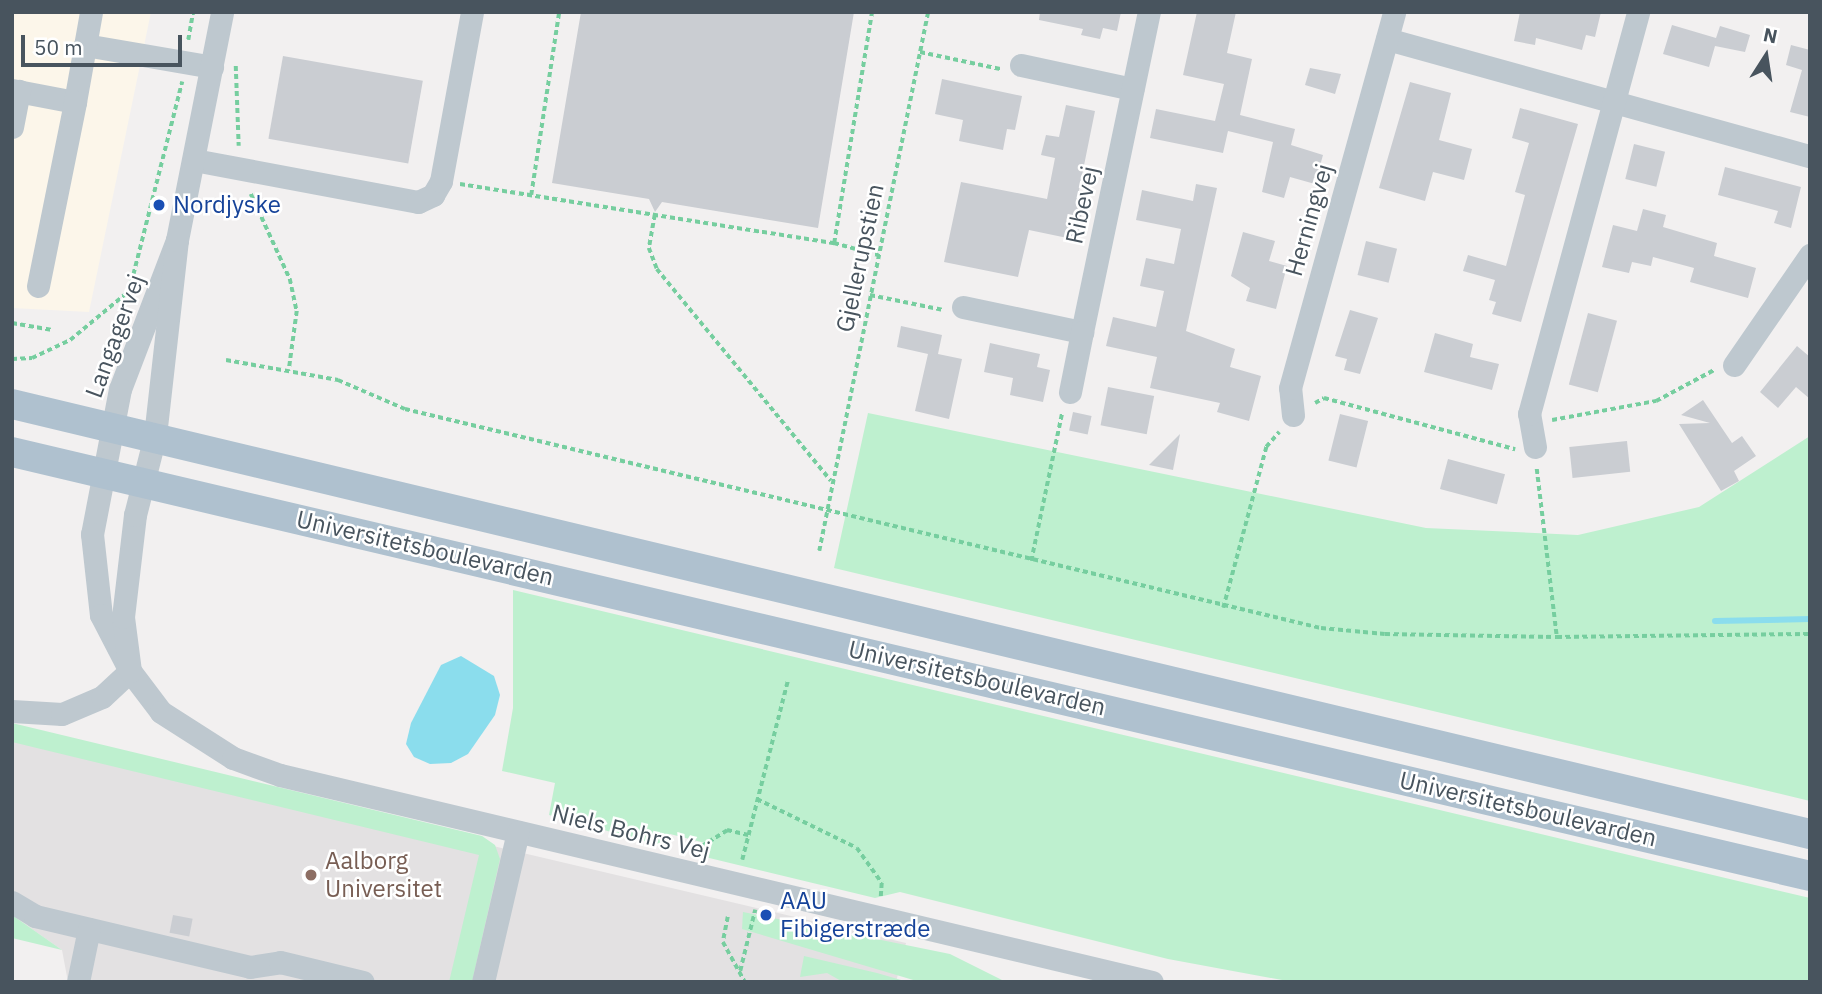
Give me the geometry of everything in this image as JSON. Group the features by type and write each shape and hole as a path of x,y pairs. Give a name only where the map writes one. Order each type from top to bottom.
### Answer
{"main road":[{"path":"12,404 106,450 149,459"},
{"path":"12,452 106,450 149,459"},
{"name":"Universitetsboulevarden","path":"149,459 653,561 1810,834"},
{"name":"Universitetsboulevarden","path":"149,459 1810,876"}],"street":[{"path":"38,286 91,12"},
{"name":"Langagervej","path":"149,459 177,240 222,12"},
{"path":"194,160 418,202 433,195 441,181 471,12"},
{"name":"Ribevej","path":"1070,392 1149,12"},
{"name":"Herningvej","path":"1293,415 1290,388 1394,12"},
{"path":"1535,447 1529,414 1638,12"},
{"path":"1387,39 1810,156"},
{"path":"85,45 212,67"},
{"path":"1021,65 1132,89"},
{"path":"12,127 15,91 75,102"},
{"name":"Langagervej","path":"106,450 177,240"},
{"path":"1734,365 1810,255"},
{"path":"963,307 1082,332"},
{"name":"Niels Bohrs Vej","path":"106,450 92,534 101,615 130,671 161,712 233,758 280,775 1152,982"},
{"name":"Niels Bohrs Vej","path":"130,671 123,617 149,459"},
{"path":"12,711 62,714 102,697 130,671"},
{"path":"483,982 518,832"},
{"path":"12,902 35,916 250,967 363,982"},
{"path":"78,982 89,929"}],"path":[{"path":"12,359 32,358 70,340 129,291 194,12"},
{"path":"531,195 559,12"},
{"path":"834,243 872,12"},
{"name":"Gjellerupstien","path":"819,551 928,12"},
{"path":"920,52 1008,71 1021,65"},
{"path":"236,66 239,158 245,169 253,206 290,279 297,311 289,370"},
{"path":"441,181 834,243 847,250 878,256"},
{"path":"655,215 649,248 657,269 832,482"},
{"path":"870,295 957,313 963,307"},
{"path":"12,323 52,330"},
{"path":"226,360 338,380 405,409 1223,608 1385,635 1557,637 1810,634"},
{"path":"1557,637 1535,447 1554,417 1603,415 1656,401 1701,374 1734,365"},
{"path":"1031,561 1070,392"},
{"path":"1223,608 1266,447 1293,415 1324,398 1510,450 1535,447"},
{"path":"742,860 788,680"},
{"path":"757,799 857,848 872,863 882,883 879,919"},
{"path":"692,858 694,849 727,830 748,835"},
{"path":"740,973 756,905"},
{"path":"728,917 723,942 745,982"}],"shaded area":[{"path":"12,12 151,12 89,312 12,308"},
{"name":"Aalborg Universitet","path":"12,733 906,943 896,982 68,982 62,950 12,915"}],"green space":[{"path":"868,413 1426,528 1578,535 1699,507 1810,436 1810,801 834,568"},
{"path":"513,590 1810,898 1810,982 1293,982 1168,959 900,892 875,898 701,856 705,843 670,834 666,847 549,815 555,783 502,771 513,708"},
{"path":"12,723 482,836 495,845 500,859 472,982 449,982 479,855 12,742"},
{"path":"743,912 950,954 1006,982 920,982 742,929"},
{"path":"12,915 62,950 12,938"},
{"path":"804,956 908,982 843,982 827,973 800,977"}],"water":[{"path":"461,656 494,676 500,695 495,715 468,754 451,763 430,764 414,757 406,744 411,723 441,665"}],"building":[{"path":"581,12 854,12 818,228 662,202 655,212 649,199 552,183"},
{"path":"1040,12 1121,12 1117,31 1103,28 1100,39 1081,35 1083,29 1039,20"},
{"path":"1197,12 1236,12 1227,53 1252,59 1240,115 1295,129 1291,145 1323,155 1315,184 1290,177 1284,198 1262,192 1273,142 1228,131 1223,153 1150,138 1156,109 1215,121 1224,84 1183,75"},
{"path":"1520,12 1601,12 1595,37 1586,35 1582,50 1536,38 1535,45 1514,41"},
{"path":"1672,25 1716,38 1720,26 1750,35 1745,52 1715,46 1709,67 1663,54"},
{"path":"1791,45 1810,50 1810,117 1790,112 1802,70 1786,65"},
{"path":"283,56 423,81 408,163 268,139"},
{"path":"1310,68 1341,74 1335,94 1305,85"},
{"path":"942,79 1022,96 1015,130 1007,129 1003,150 959,141 963,120 935,114"},
{"path":"1410,82 1451,93 1439,140 1472,149 1464,180 1433,172 1425,201 1379,188"},
{"path":"1066,105 1095,111 1076,205 1083,207 1077,240 1029,230 1018,277 944,262 961,182 1047,199 1055,158 1041,155 1046,135 1059,137"},
{"path":"1520,108 1578,124 1521,322 1492,314 1496,302 1489,300 1495,280 1463,271 1468,255 1506,266 1525,195 1515,192 1529,143 1512,138"},
{"path":"1634,144 1665,152 1656,187 1625,179"},
{"path":"1725,167 1801,187 1791,228 1774,223 1778,211 1718,195"},
{"path":"1196,184 1217,188 1186,331 1235,349 1230,367 1261,376 1249,421 1217,412 1220,403 1150,388 1157,357 1106,346 1113,317 1156,327 1164,291 1140,286 1146,258 1174,264 1181,229 1136,220 1142,190 1193,201"},
{"path":"1643,209 1666,215 1663,227 1717,243 1714,256 1756,268 1748,298 1690,282 1694,268 1653,257 1651,266 1632,262 1629,273 1602,267 1613,225 1637,231"},
{"path":"1243,232 1275,241 1269,261 1287,266 1276,309 1246,301 1250,288 1231,276"},
{"path":"1366,241 1397,249 1389,283 1358,275"},
{"path":"1350,310 1378,318 1360,374 1344,370 1347,359 1335,356"},
{"path":"1588,313 1617,321 1598,392 1569,384"},
{"path":"901,326 942,335 938,354 962,359 949,419 915,411 928,354 897,347"},
{"path":"1435,333 1473,344 1470,357 1499,364 1492,390 1424,372"},
{"path":"990,343 1040,354 1037,367 1050,370 1043,402 1010,395 1013,378 984,372"},
{"path":"1797,346 1810,357 1810,399 1796,387 1778,408 1760,392"},
{"path":"1108,387 1154,396 1147,434 1101,425"},
{"path":"1703,400 1732,443 1742,436 1756,456 1734,471 1739,481 1721,491 1679,424 1710,423 1681,415"},
{"path":"1073,412 1092,416 1088,435 1069,431"},
{"path":"1340,414 1368,421 1357,468 1328,461"},
{"path":"1180,434 1173,470 1149,465"},
{"path":"1627,441 1630,472 1573,478 1569,447"},
{"path":"1448,459 1505,474 1497,504 1440,489"},
{"path":"173,915 193,919 189,936 170,933"}],"waterway":[{"path":"1715,621 1810,619"}],"place":[{"name":"Nordjyske","path":"159,205"},
{"name":"Aalborg Universitet","path":"311,875"},
{"name":"AAU Fibigerstræde","path":"766,915"}]}
